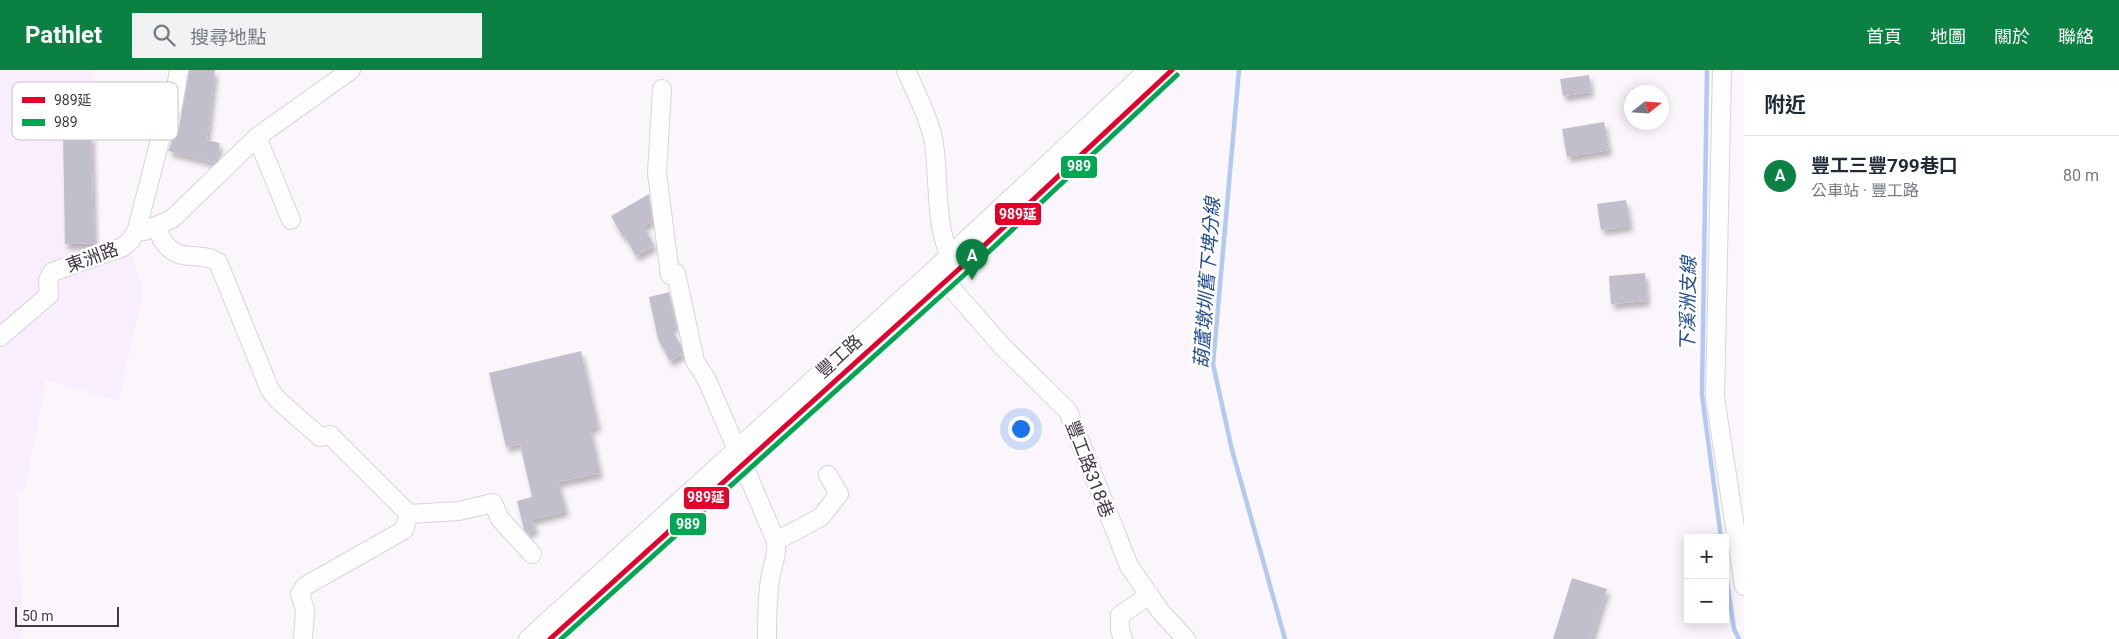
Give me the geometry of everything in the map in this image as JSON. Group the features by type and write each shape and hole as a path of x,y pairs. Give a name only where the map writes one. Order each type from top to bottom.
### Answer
{"street":[{"path":"134,235 172,219 257,137 351,70"},
{"path":"906,70 932,134 943,238 948,255 960,269"},
{"name":"豐工路","path":"550,639 740,458 940,275 948,255 1148,70"},
{"name":"豐工路","path":"940,275 960,269 1172,70"},
{"path":"1722,70 1714,397 1744,586"},
{"path":"662,89 656,174 670,275 676,273 695,361 707,380 776,541 777,552 770,579 767,608 767,639"},
{"path":"257,137 291,220"},
{"name":"東洲路","path":"0,337 49,295 48,280 52,272 123,247 134,235 160,140"},
{"path":"156,227 168,248 178,254 211,258 218,262 270,390 278,400 320,437 330,435 408,514 459,511 493,503 500,519 532,554"},
{"name":"豐工路318巷","path":"940,275 1002,346 1068,411 1100,488 1119,545 1129,566 1161,612 1186,639"},
{"name":"豐工路","path":"528,639 740,458"},
{"path":"776,541 821,517 839,494 828,475"},
{"path":"303,639 305,610 300,594 304,586 404,530 408,514"},
{"path":"1123,639 1119,622 1120,615 1150,595"}],"shaded area":[{"path":"0,70 91,70 93,82 12,82 12,140 98,140 99,259 131,251 143,290 119,401 46,380 25,491 17,492 23,639 0,639"}],"building":[{"path":"189,70 215,70 207,140 220,143 215,163 168,151 172,140 178,140"},
{"path":"1589,75 1591,92 1563,96 1560,79"},
{"path":"1604,122 1609,150 1567,157 1562,129"},
{"path":"63,140 91,140 94,243 65,244"},
{"path":"649,194 652,221 644,226 654,246 636,256 611,216"},
{"path":"1626,200 1630,226 1601,230 1597,204"},
{"path":"1645,273 1647,301 1611,304 1609,276"},
{"path":"669,292 676,325 671,329 681,345 683,354 670,361 658,339 649,297"},
{"path":"581,351 598,426 590,428 600,473 558,482 566,511 531,520 536,528 528,534 524,530 517,501 532,497 520,444 506,447 489,373"},
{"path":"1572,578 1607,589 1591,639 1553,639"}],"waterway":[{"name":"葫蘆墩圳舊下埤分線","path":"1239,70 1213,364 1232,450 1285,639"},
{"name":"下溪洲支線","path":"1707,70 1702,395 1720,534"},
{"name":"下溪洲支線","path":"1727,579 1734,629 1739,639"}],"transit line":[{"name":"989延","path":"550,639 959,269 1172,70"},
{"name":"989","path":"561,639 964,275 1177,75"}],"place":[{"name":"豐工三豐799巷口","path":"972,280"}]}
